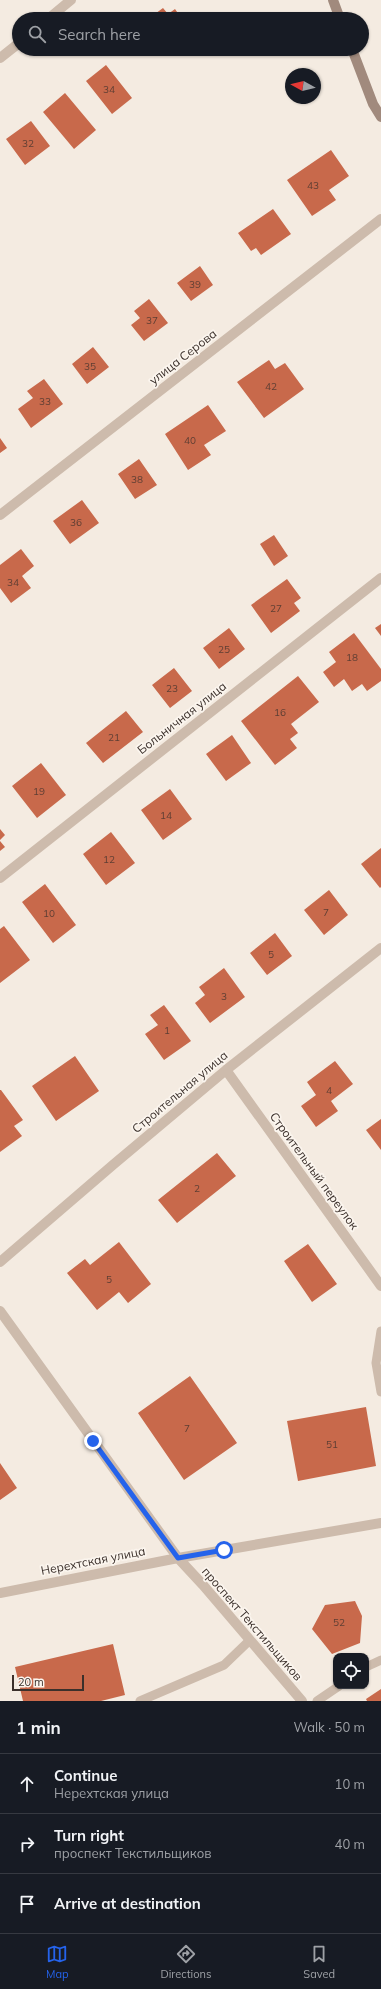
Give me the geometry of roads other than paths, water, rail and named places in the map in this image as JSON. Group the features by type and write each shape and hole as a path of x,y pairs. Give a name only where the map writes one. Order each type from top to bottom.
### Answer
{"street":[{"path":"56,12 71,0"},
{"path":"333,0 337,12"},
{"path":"0,58 12,49"},
{"path":"355,56 373,104 381,117"},
{"name":"улица Серова","path":"0,515 381,219"},
{"name":"Больничная улица","path":"0,878 381,578"},
{"name":"Строительная улица","path":"0,1262 226,1070 381,948"},
{"name":"Строительный переулок","path":"226,1070 381,1286"},
{"name":"проспект Текстильщиков","path":"0,1311 178,1558 302,1701"},
{"name":"Нерехтская улица","path":"0,1593 178,1558 381,1523"}],"lane":[{"path":"381,1331 376,1362 381,1392"},
{"path":"140,1701 224,1665 250,1640"},
{"path":"369,1666 381,1660"},
{"path":"317,1701 335,1689"}]}
